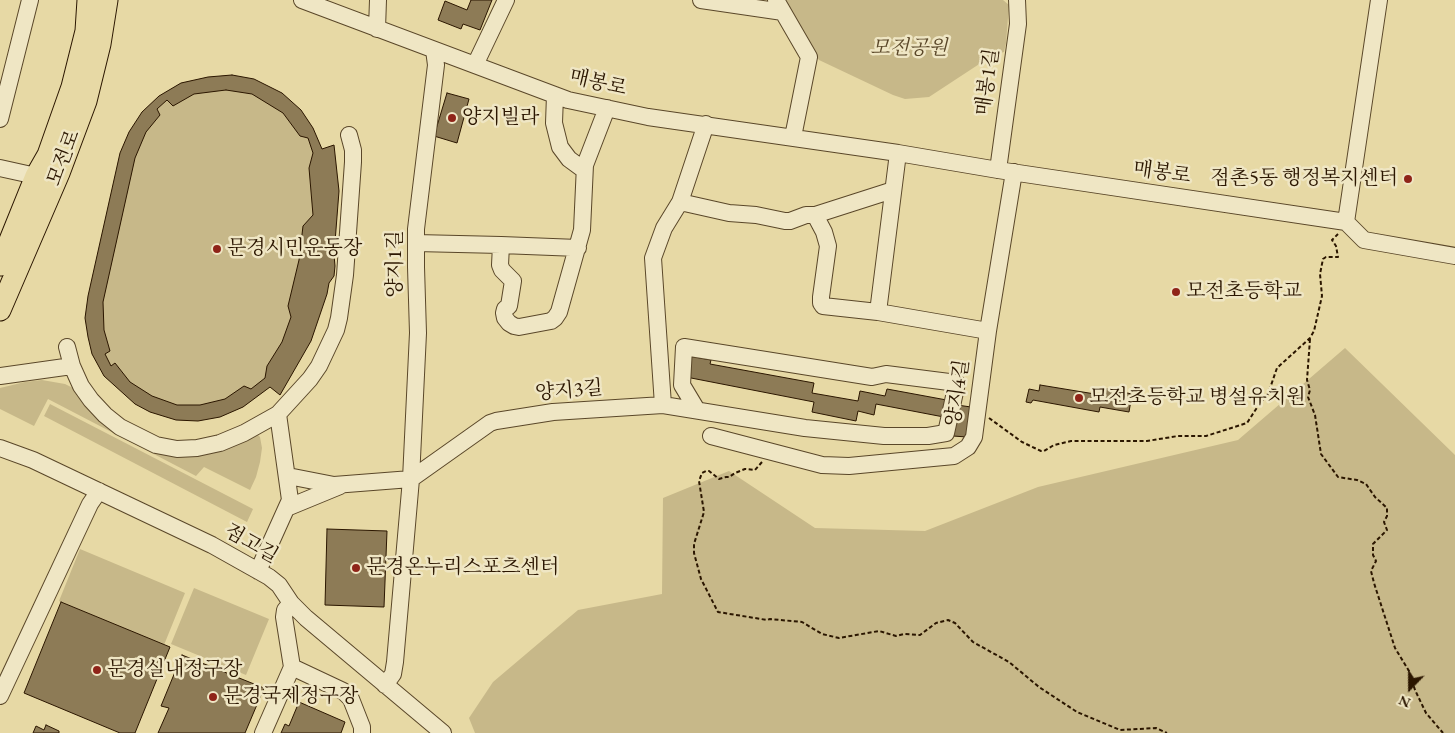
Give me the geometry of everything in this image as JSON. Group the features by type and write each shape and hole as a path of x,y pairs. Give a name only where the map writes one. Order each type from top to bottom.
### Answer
{"main road":[{"name":"모전로","path":"0,265 36,176 48,155 72,88 86,31 88,0"},
{"name":"모전로","path":"0,310 59,173 86,101 100,44 107,0"}],"street":[{"path":"0,120 30,0"},
{"name":"매봉로","path":"302,0 568,100 648,117 793,137 1347,223"},
{"path":"377,29 378,0"},
{"path":"475,65 489,32 506,0"},
{"path":"701,0 779,6 808,57 793,137"},
{"name":"매봉1길","path":"1006,171 1018,24 1017,0"},
{"path":"1379,0 1347,223 1364,240 1455,256"},
{"name":"양지1길","path":"385,685 393,674 395,662 411,479 418,333 416,243 436,66 434,50"},
{"path":"555,95 554,123 560,147 569,159 584,170"},
{"path":"501,245 500,265 502,270 513,281 509,306 505,309 505,318 514,326 519,327 551,321 559,312 578,248 582,230 584,170 607,108"},
{"path":"663,405 652,258 664,228 680,202 706,124"},
{"path":"67,347 72,366 81,386 91,400 120,427 156,445 177,449 197,448 220,443 278,414 301,390 319,366 339,318 345,275 353,162 353,150 349,135"},
{"path":"878,312 898,153"},
{"path":"0,168 36,176"},
{"name":"양지4길","path":"711,436 822,465 849,466 954,456 968,447 974,437 1006,171"},
{"path":"680,202 729,213 756,215 785,222 806,215 815,215 893,190"},
{"path":"815,215 824,232 828,246 821,303 826,307 878,312 988,331"},
{"path":"416,243 578,248"},
{"path":"697,410 682,385 684,347 872,377 886,374 958,383 980,388"},
{"path":"0,376 72,366"},
{"name":"양지3길","path":"411,479 490,423 553,412 663,405 805,428 884,436 928,436 946,433 958,383"},
{"path":"258,571 289,507 290,500 278,414"},
{"name":"점고길","path":"0,448 32,460 99,491 212,545 258,571 279,585 291,603 306,618 444,733"},
{"path":"288,476 328,484 411,479"},
{"path":"289,507 344,484"},
{"path":"0,696 90,504 99,491"},
{"path":"263,733 292,667 284,617 285,610 291,603"},
{"path":"292,667 343,691 351,699 362,727 362,733"}],"path":[{"path":"1347,223 1332,240 1336,246 1338,257 1326,257 1323,259 1320,274 1322,296 1318,315 1310,336 1306,380 1310,390 1308,397 1315,415 1315,427 1320,454 1338,477 1357,480 1366,484 1375,497 1387,508 1387,516 1384,522 1386,530 1372,544 1376,562 1372,571 1374,583 1395,648 1409,671 1426,712 1443,733"},
{"path":"976,422 984,416 990,418 1022,442 1041,451 1070,441 1147,441 1178,436 1206,436 1247,423 1268,394 1277,368 1310,336"},
{"path":"776,453 764,460 755,470 745,469 719,480 710,471 706,471 702,473 699,480 704,512 694,544 694,553 701,579 718,612 767,620 770,618 802,622 822,634 839,638 879,631 896,636 920,634 936,623 948,620 955,623 973,642 1009,662 1039,687 1077,712 1120,730 1156,728 1168,733"}],"green space":[{"name":"모전공원","path":"786,0 1003,0 1009,5 1006,43 1004,52 993,55 929,97 905,99 819,60 806,40"},
{"name":"문경시민운동장","path":"232,75 301,110 313,128 322,149 334,145 339,191 334,276 329,283 311,341 280,395 270,387 243,407 220,417 198,421 176,420 150,412 135,404 104,376 92,354 88,337 85,318 88,296 120,153 129,132 142,112 159,96 181,83 208,77"},
{"path":"1345,348 1455,455 1455,733 475,733 469,718 493,682 578,610 662,594 663,498 729,471 815,528 925,531 1038,487 1238,440"},
{"path":"42,380 65,384 75,389 161,450 254,434 258,435 262,448 260,462 250,490 204,467 196,476 48,399 34,426 0,409 0,388"},
{"path":"50,404 253,509 247,522 44,416"},
{"path":"80,549 185,593 164,645 59,601"},
{"path":"194,588 269,619 246,675 171,644"}],"building":[{"path":"471,0 492,0 480,30 463,24 461,29 438,20 445,1 467,10"},
{"path":"232,75 254,79 282,93 301,110 313,128 322,149 334,145 339,191 334,255 335,266 334,276 329,283 311,341 280,395 270,387 243,407 220,417 198,421 176,420 150,412 135,404 104,376 92,354 85,318 88,296 120,153 129,132 142,112 159,96 181,83 208,77","holes":["226,90 252,94 283,113 300,136 308,138 313,153 309,168 313,215 303,226 299,260 288,306 291,317 282,342 267,366 265,378 251,389 244,386 225,399 200,405 177,405 152,396 130,382 115,363 111,366 105,354 110,351 104,330 103,302 135,158 146,132 160,115 157,109 167,100 173,106 194,94"]},
{"name":"양지빌라","path":"447,93 469,99 457,143 434,136"},
{"path":"690,356 711,360 710,364 814,383 812,393 858,401 860,391 885,396 887,389 952,401 949,418 876,404 874,415 858,411 856,421 812,412 814,402 686,377"},
{"name":"모전초등학교 병설유치원","path":"1040,385 1101,395 1102,388 1132,394 1129,412 1100,407 1099,412 1033,400 1031,403 1026,402 1029,389 1039,391"},
{"path":"957,405 971,407 967,437 953,436"},
{"name":"문경온누리스포츠센터","path":"327,529 387,531 384,607 325,605"},
{"name":"문경실내정구장","path":"61,602 170,647 135,733 120,733 24,693"},
{"name":"문경국제정구장","path":"182,655 264,688 245,733 158,733 169,708 161,706"},
{"path":"299,702 345,722 341,733 281,733 285,724 289,726"},
{"path":"46,725 59,731 59,733 33,733 36,726 44,730"}],"place":[{"name":"양지빌라","path":"452,118"},
{"name":"점촌5동 행정복지센터","path":"1408,179"},
{"name":"문경시민운동장","path":"217,249"},
{"name":"모전초등학교","path":"1176,292"},
{"name":"모전초등학교 병설유치원","path":"1079,398"},
{"name":"문경온누리스포츠센터","path":"356,568"},
{"name":"문경실내정구장","path":"97,670"},
{"name":"문경국제정구장","path":"213,697"}]}
